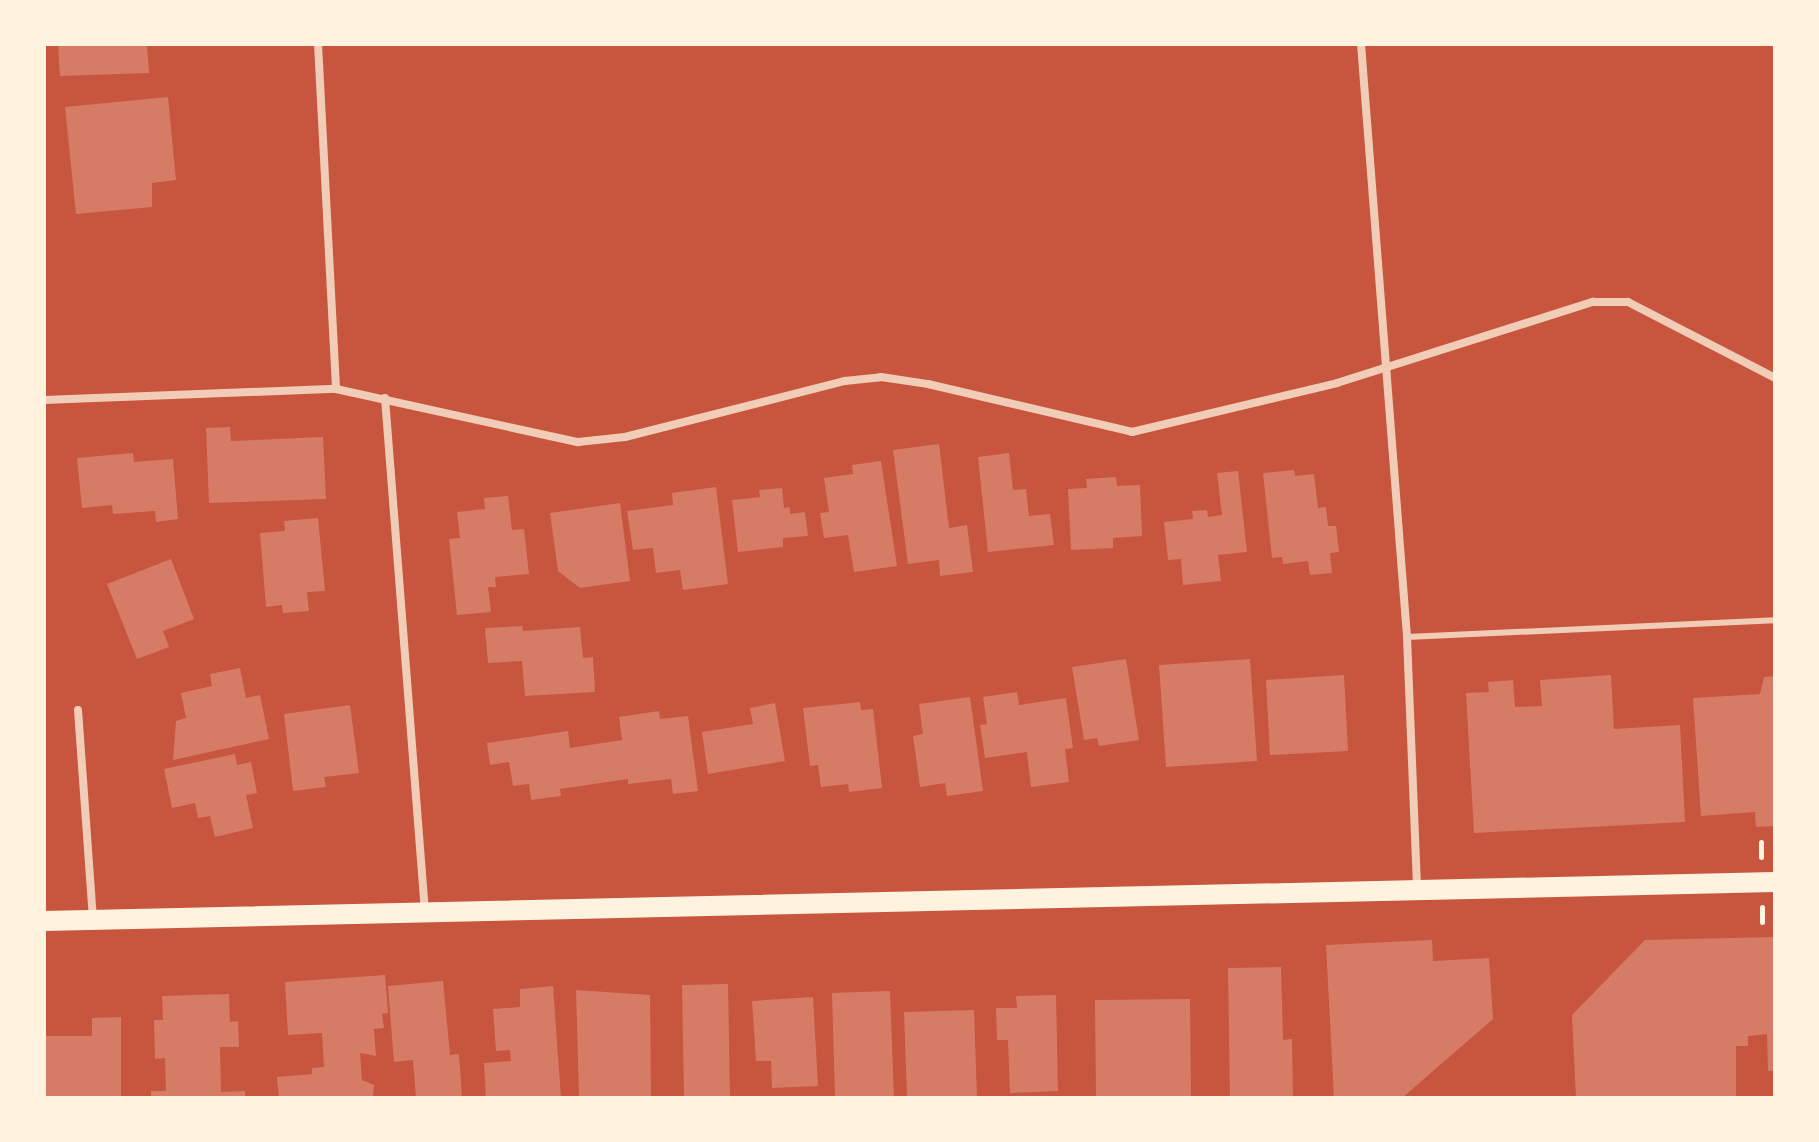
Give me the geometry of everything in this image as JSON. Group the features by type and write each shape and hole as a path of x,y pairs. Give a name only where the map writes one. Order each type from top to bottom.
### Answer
{"main road":[{"path":"44,921 1775,882"}],"street":[{"path":"318,44 336,389"},
{"path":"1361,44 1407,637 1417,889"},
{"path":"44,400 336,389 578,442 625,437 845,381 881,377 928,384 1132,432 1337,383 1593,302 1628,302 1775,378"},
{"path":"385,398 425,912"},
{"path":"78,710 93,920"}],"lane":[{"path":"1407,637 1775,620"}],"building":[{"path":"58,44 147,44 149,73 60,76"},
{"path":"168,97 176,180 152,183 152,207 76,214 65,107"},
{"path":"230,427 231,441 323,437 326,499 209,503 206,428"},
{"path":"939,444 949,528 967,525 973,572 940,576 939,560 908,564 893,450"},
{"path":"133,453 134,462 173,459 178,519 156,522 155,511 113,514 112,505 82,508 77,458"},
{"path":"1009,453 1013,490 1026,489 1029,516 1050,514 1054,545 988,552 978,457"},
{"path":"881,461 897,566 854,572 848,535 824,538 820,513 829,512 824,478 853,474 852,465"},
{"path":"1294,470 1295,476 1314,474 1318,508 1326,507 1328,526 1336,526 1339,552 1330,553 1332,573 1310,575 1308,561 1283,564 1282,557 1272,558 1263,473"},
{"path":"1238,471 1247,552 1218,555 1221,581 1183,585 1181,559 1168,560 1164,522 1193,519 1192,511 1207,510 1208,517 1222,515 1217,473"},
{"path":"1116,477 1117,486 1140,485 1142,536 1113,538 1113,548 1071,550 1068,489 1087,488 1086,479"},
{"path":"716,487 728,584 683,590 680,570 656,573 653,548 633,550 627,511 673,505 672,493"},
{"path":"782,488 784,508 790,507 790,514 805,512 808,536 783,538 783,547 738,552 732,500 760,497 759,490"},
{"path":"508,496 512,530 524,529 529,574 495,577 496,587 488,587 491,612 457,615 449,539 460,538 457,512 485,509 484,498"},
{"path":"620,503 630,581 580,588 558,571 550,513"},
{"path":"318,518 325,591 307,592 309,611 283,613 282,605 266,607 260,533 285,531 284,521"},
{"path":"171,559 194,619 163,631 169,647 137,659 107,584"},
{"path":"522,626 523,631 580,627 583,658 593,657 595,692 525,696 522,661 488,663 485,628"},
{"path":"1126,659 1139,740 1099,746 1097,738 1084,740 1072,667"},
{"path":"1250,659 1257,761 1166,767 1159,665"},
{"path":"240,668 246,698 260,695 269,739 173,760 176,721 186,718 181,693 212,686 210,674"},
{"path":"1344,675 1348,751 1270,755 1266,680"},
{"path":"1611,675 1614,729 1680,725 1685,822 1474,833 1466,693 1489,692 1488,682 1513,680 1515,707 1542,706 1540,680"},
{"path":"1775,676 1775,826 1756,827 1755,812 1701,816 1693,698 1760,694 1764,677"},
{"path":"1017,692 1019,705 1066,698 1073,748 1065,749 1069,782 1031,787 1027,752 985,758 980,725 987,724 983,697"},
{"path":"970,697 983,791 947,796 945,783 920,787 913,736 923,734 919,704"},
{"path":"860,702 861,710 873,709 882,788 849,792 848,784 821,787 818,765 810,766 803,708"},
{"path":"775,703 785,761 708,774 702,732 753,724 750,708"},
{"path":"350,705 359,773 324,777 326,787 293,791 284,714"},
{"path":"659,711 660,719 688,716 698,791 673,794 671,779 628,784 628,779 560,789 561,796 531,800 529,784 513,786 509,762 490,765 487,743 568,731 570,748 622,740 619,717"},
{"path":"235,754 237,765 251,762 257,793 246,795 253,828 215,837 210,816 198,818 195,803 172,808 164,769"},
{"path":"1775,937 1775,1071 1768,1071 1767,1034 1748,1036 1748,1046 1736,1046 1736,1098 1576,1098 1572,1015 1645,940"},
{"path":"1432,940 1433,961 1489,958 1493,1019 1402,1098 1334,1098 1326,945"},
{"path":"1281,967 1283,1040 1292,1039 1293,1098 1230,1098 1228,968"},
{"path":"385,975 388,1013 382,1014 384,1028 374,1029 376,1056 360,1053 362,1080 374,1085 373,1098 279,1098 277,1077 312,1074 312,1068 324,1067 322,1033 288,1035 285,982"},
{"path":"443,981 450,1055 459,1054 462,1098 416,1098 413,1060 394,1062 388,986"},
{"path":"728,984 730,1098 684,1098 682,985"},
{"path":"553,986 561,1098 486,1098 484,1063 511,1061 510,1050 496,1051 493,1009 520,1007 520,989"},
{"path":"576,990 650,995 651,1098 579,1098"},
{"path":"890,991 894,1098 835,1098 832,993"},
{"path":"229,994 230,1022 238,1021 239,1047 220,1047 221,1092 245,1091 245,1098 151,1098 151,1091 166,1091 165,1058 155,1059 154,1020 163,1020 162,996"},
{"path":"1056,995 1058,1091 1010,1093 1008,1040 997,1040 996,1008 1017,1008 1016,996"},
{"path":"813,997 818,1086 772,1088 771,1061 756,1061 752,1001"},
{"path":"1190,999 1191,1098 1096,1098 1095,1000"},
{"path":"974,1010 977,1098 907,1098 904,1012"},
{"path":"121,1017 121,1098 44,1098 44,1036 92,1036 92,1018"}]}
